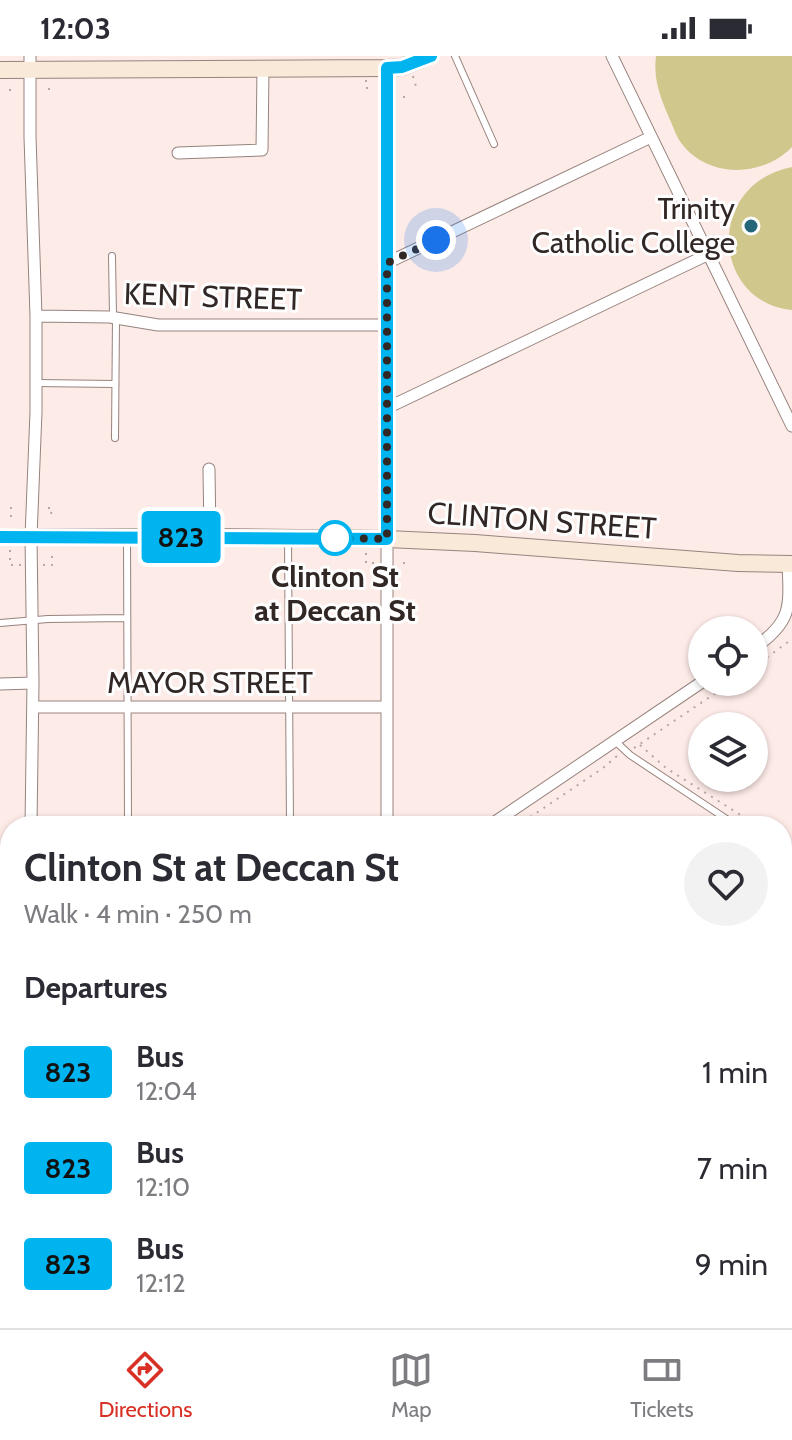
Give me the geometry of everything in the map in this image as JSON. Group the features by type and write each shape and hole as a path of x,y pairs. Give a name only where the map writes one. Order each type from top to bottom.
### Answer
{"street":[{"path":"0,70 30,63 387,68 402,67 430,56"},
{"path":"612,56 792,426"},
{"path":"30,63 36,316 31,537 31,816"},
{"path":"178,153 262,150 263,68"},
{"path":"387,68 387,816"},
{"path":"387,263 651,137"},
{"path":"387,408 709,254"},
{"name":"KENT STREET","path":"36,316 114,318 158,325 387,325"},
{"path":"209,469 210,537"},
{"name":"CLINTON STREET","path":"5,544 31,537 387,539 790,564"},
{"path":"768,637 776,631 785,615 790,564"},
{"path":"0,684 33,683"},
{"path":"504,816 688,691"},
{"name":"MAYOR STREET","path":"33,707 387,707"}],"lane":[{"path":"455,56 494,144"},
{"path":"112,256 115,438"},
{"path":"36,383 115,384"},
{"path":"127,537 128,816"},
{"path":"288,537 290,816"},
{"path":"0,623 126,618"},
{"path":"615,741 716,816"}],"path":[{"path":"413,76 417,90"},
{"path":"366,79 366,88 372,88"},
{"path":"9,90 14,90"},
{"path":"403,97 408,97"},
{"path":"11,517 11,507 16,507"},
{"path":"48,508 52,508 51,514"},
{"path":"5,544 10,565 22,565"},
{"path":"42,565 52,565 52,551"},
{"path":"366,552 366,563 376,563"},
{"path":"403,563 408,563"},
{"path":"768,657 792,639"},
{"path":"639,744 666,768 742,816"}],"shaded area":[{"path":"656,56 792,56 792,147 766,164 736,170 706,163 693,155 679,139 664,106 657,82"},
{"path":"792,167 792,310 765,302 746,287 733,266 729,242 732,218 744,195 764,178"}],"bus line":[{"name":"823","path":"0,537 387,539 387,68 402,67 431,56"}],"place":[{"name":"Trinity Catholic College","path":"751,226"},
{"name":"Clinton St at Deccan St","path":"335,538"}],"route":[{"path":"335,538 387,539 387,263 436,240"}]}
